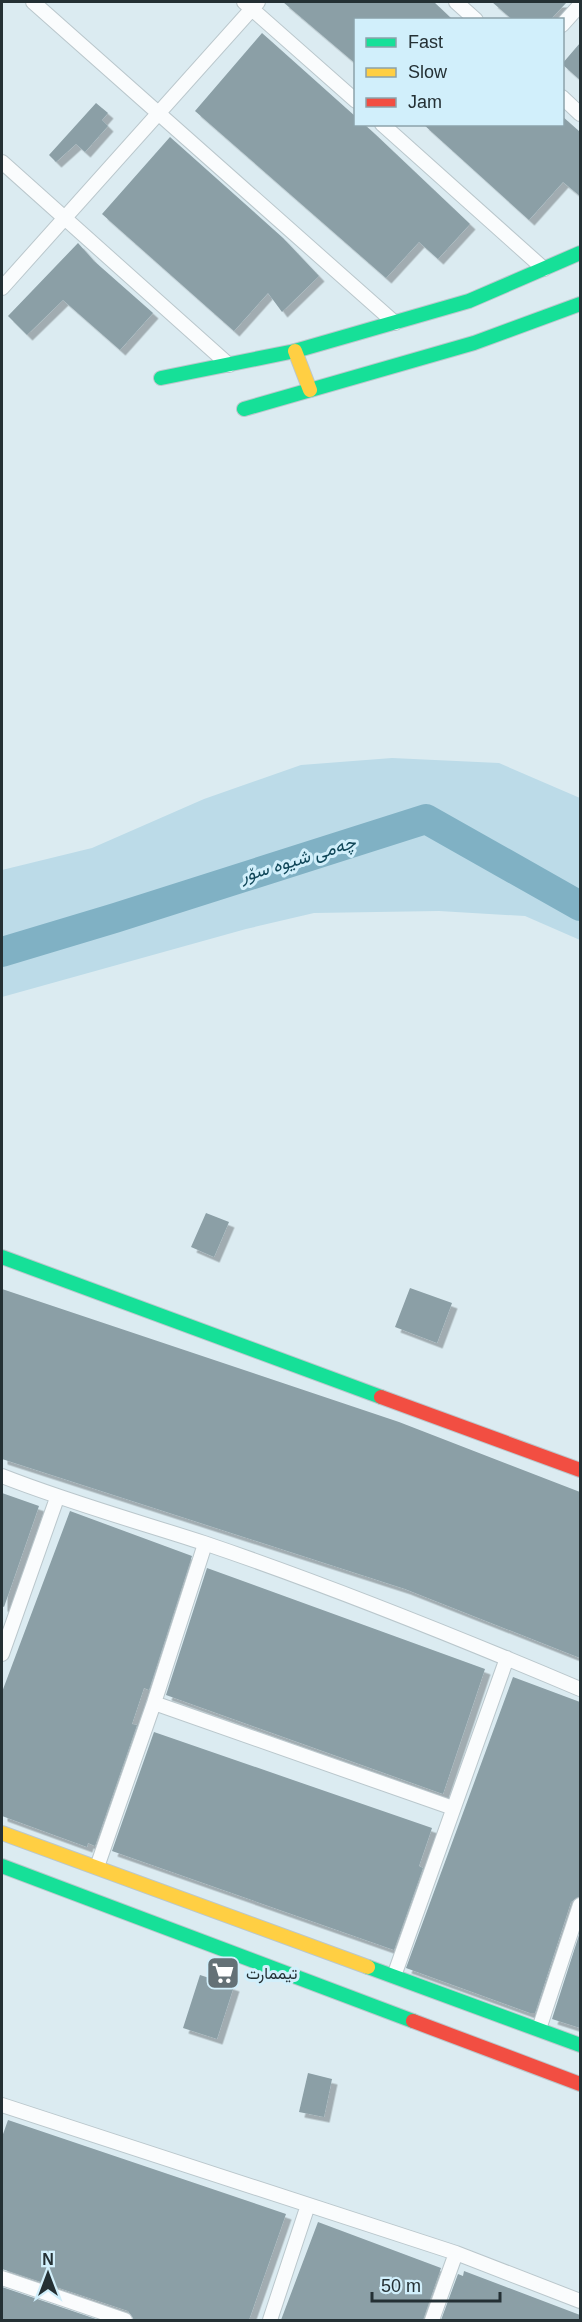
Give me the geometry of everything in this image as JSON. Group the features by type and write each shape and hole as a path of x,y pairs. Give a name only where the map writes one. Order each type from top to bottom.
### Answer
{"street":[{"path":"33,2 395,323"},
{"path":"456,2 474,18"},
{"path":"2,288 158,113 251,4 354,99"},
{"path":"564,23 580,5"},
{"path":"564,99 580,114"},
{"path":"384,126 544,269"},
{"path":"2,162 229,365"},
{"path":"161,378 295,351 469,301 580,253"},
{"path":"244,409 474,343 580,304"},
{"path":"295,351 310,390"},
{"path":"2,1257 580,1470"},
{"path":"2,1476 57,1497 205,1544 365,1602 580,1689"},
{"path":"2,1654 57,1497"},
{"path":"97,1867 154,1703 205,1544"},
{"path":"394,1976 507,1658"},
{"path":"154,1703 453,1808"},
{"path":"2,1833 580,2045"},
{"path":"2,1866 580,2084"},
{"path":"539,2029 580,1905"},
{"path":"2,2106 456,2253 580,2301"},
{"path":"270,2320 308,2205"},
{"path":"432,2320 456,2253"},
{"path":"2,2278 125,2320"}],"shaded area":[{"path":"392,758 499,763 580,798 580,940 525,916 439,911 314,913 246,929 2,997 2,870 92,848 204,799 301,765"}],"building":[{"path":"283,2 434,2 451,18 354,18 354,62"},
{"path":"492,2 567,2 552,18 511,18"},
{"path":"262,33 354,115 354,126 366,126 470,224 438,259 419,242 386,278 195,111"},
{"path":"580,43 580,80 564,66 564,62"},
{"path":"96,103 108,113 102,120 108,126 85,152 76,144 56,162 49,155"},
{"path":"564,118 580,132 580,196 563,182 529,220 425,126 564,126"},
{"path":"170,137 283,238 319,276 282,312 268,293 234,331 102,214"},
{"path":"78,243 94,261 153,313 120,350 63,300 27,335 8,316"},
{"path":"206,1213 229,1222 214,1257 191,1247"},
{"path":"410,1288 452,1303 437,1343 395,1327"},
{"path":"2,1289 399,1422 580,1492 580,1658 405,1589 2,1459"},
{"path":"2,1493 39,1506 4,1607 2,1606"},
{"path":"70,1511 192,1556 149,1690 144,1688 132,1724 137,1725 95,1846 88,1843 87,1847 2,1816 2,1692"},
{"path":"207,1568 485,1669 443,1794 166,1695"},
{"path":"513,1677 580,1702 580,1896 571,1902 535,2013 406,1968"},
{"path":"154,1732 432,1828 419,1866 423,1868 394,1950 112,1851"},
{"path":"580,1932 580,2028 552,2019"},
{"path":"200,1975 234,1986 217,2039 183,2028"},
{"path":"308,2073 332,2079 324,2117 299,2112"},
{"path":"8,2120 286,2214 249,2320 134,2320 128,2311 2,2269 2,2137"},
{"path":"318,2222 441,2268 423,2320 281,2320"},
{"path":"464,2271 580,2315 580,2320 441,2320 458,2274 463,2276"},
{"path":"2,2287 99,2320 2,2320"}],"waterway":[{"name":"چەمی شیوە سۆر","path":"2,952 426,819 580,906"}],"traffic: fast":[{"path":"161,378 295,351 469,301 580,253"},
{"path":"244,409 474,343 580,304"},
{"path":"2,1257 381,1397"},
{"path":"2,1866 413,2021"},
{"path":"368,1967 580,2045"}],"traffic: slow":[{"path":"295,351 310,390"},
{"path":"2,1833 368,1967"}],"traffic: jam":[{"path":"381,1397 580,1470"},
{"path":"413,2021 580,2084"}],"place":[{"name":"تیممارت","path":"223,1973"}]}
